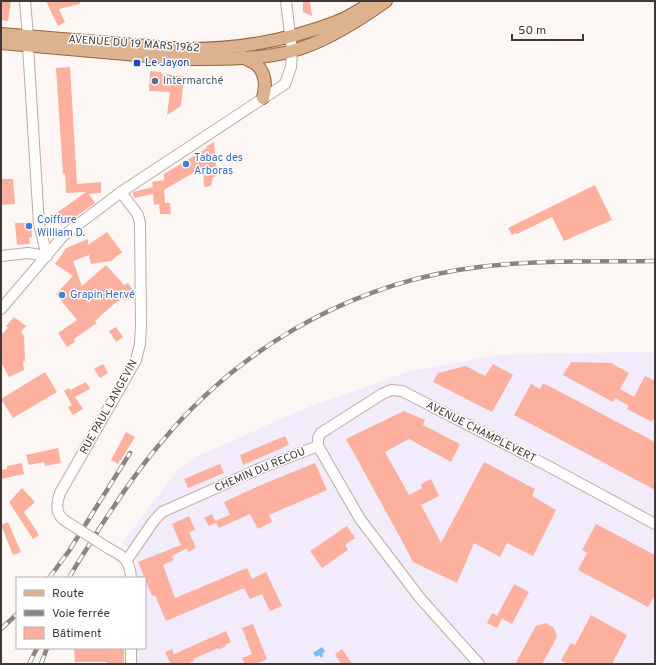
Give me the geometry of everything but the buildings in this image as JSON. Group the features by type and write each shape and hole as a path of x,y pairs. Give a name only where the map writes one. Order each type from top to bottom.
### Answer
{"main road":[{"name":"AVENUE DU 19 MARS 1962","path":"1,43 28,41 202,50 234,47 291,37 337,22 376,1"},
{"name":"AVENUE DU 19 MARS 1962","path":"1,34 28,41 182,59 269,56 292,52 312,44 361,19 386,1"},
{"path":"243,57 257,65 261,72 266,87 263,98"}],"street":[{"path":"25,1 39,224 47,256"},
{"path":"1,309 63,236 121,192 285,84 291,67 292,52 286,1"},
{"name":"RUE PAUL LANGEVIN","path":"121,192 138,215 140,223 142,296 140,344 133,366 60,493 57,502 57,511 60,517 67,522 127,560"},
{"path":"1,256 28,253 47,256"},
{"name":"AVENUE CHAMPLEVERT","path":"318,446 318,438 321,433 382,394 391,390 402,391 548,466 655,524"},
{"name":"CHEMIN DU RECOU","path":"127,560 153,522 162,512 261,468 318,446 360,519 420,598 479,664"},
{"path":"127,560 131,577"},
{"path":"131,649 131,664"}],"shaded area":[{"path":"655,352 655,664 643,664 640,662 639,664 134,664 134,649 146,649 146,577 136,577 136,555 122,543 178,470 196,457 303,409 411,371 503,354"}],"water":[{"path":"322,647 325,651 322,654 323,656 321,658 319,655 316,657 313,653"}],"railway":[{"path":"70,577 135,475 159,445 189,412 221,381 256,354 293,330 332,310 372,293 414,279 458,270 507,264 581,261 655,261"},
{"path":"50,577 69,551 130,453"},
{"path":"1,629 16,615"},
{"path":"29,664 36,649"},
{"path":"41,664 47,649"}],"place":[{"name":"Le Jayon","path":"137,63"},
{"name":"Intermarché","path":"155,81"},
{"name":"Tabac des Arboras","path":"186,164"},
{"name":"Coiffure William D.","path":"29,226"},
{"name":"Grapin Hervé","path":"62,295"}]}
